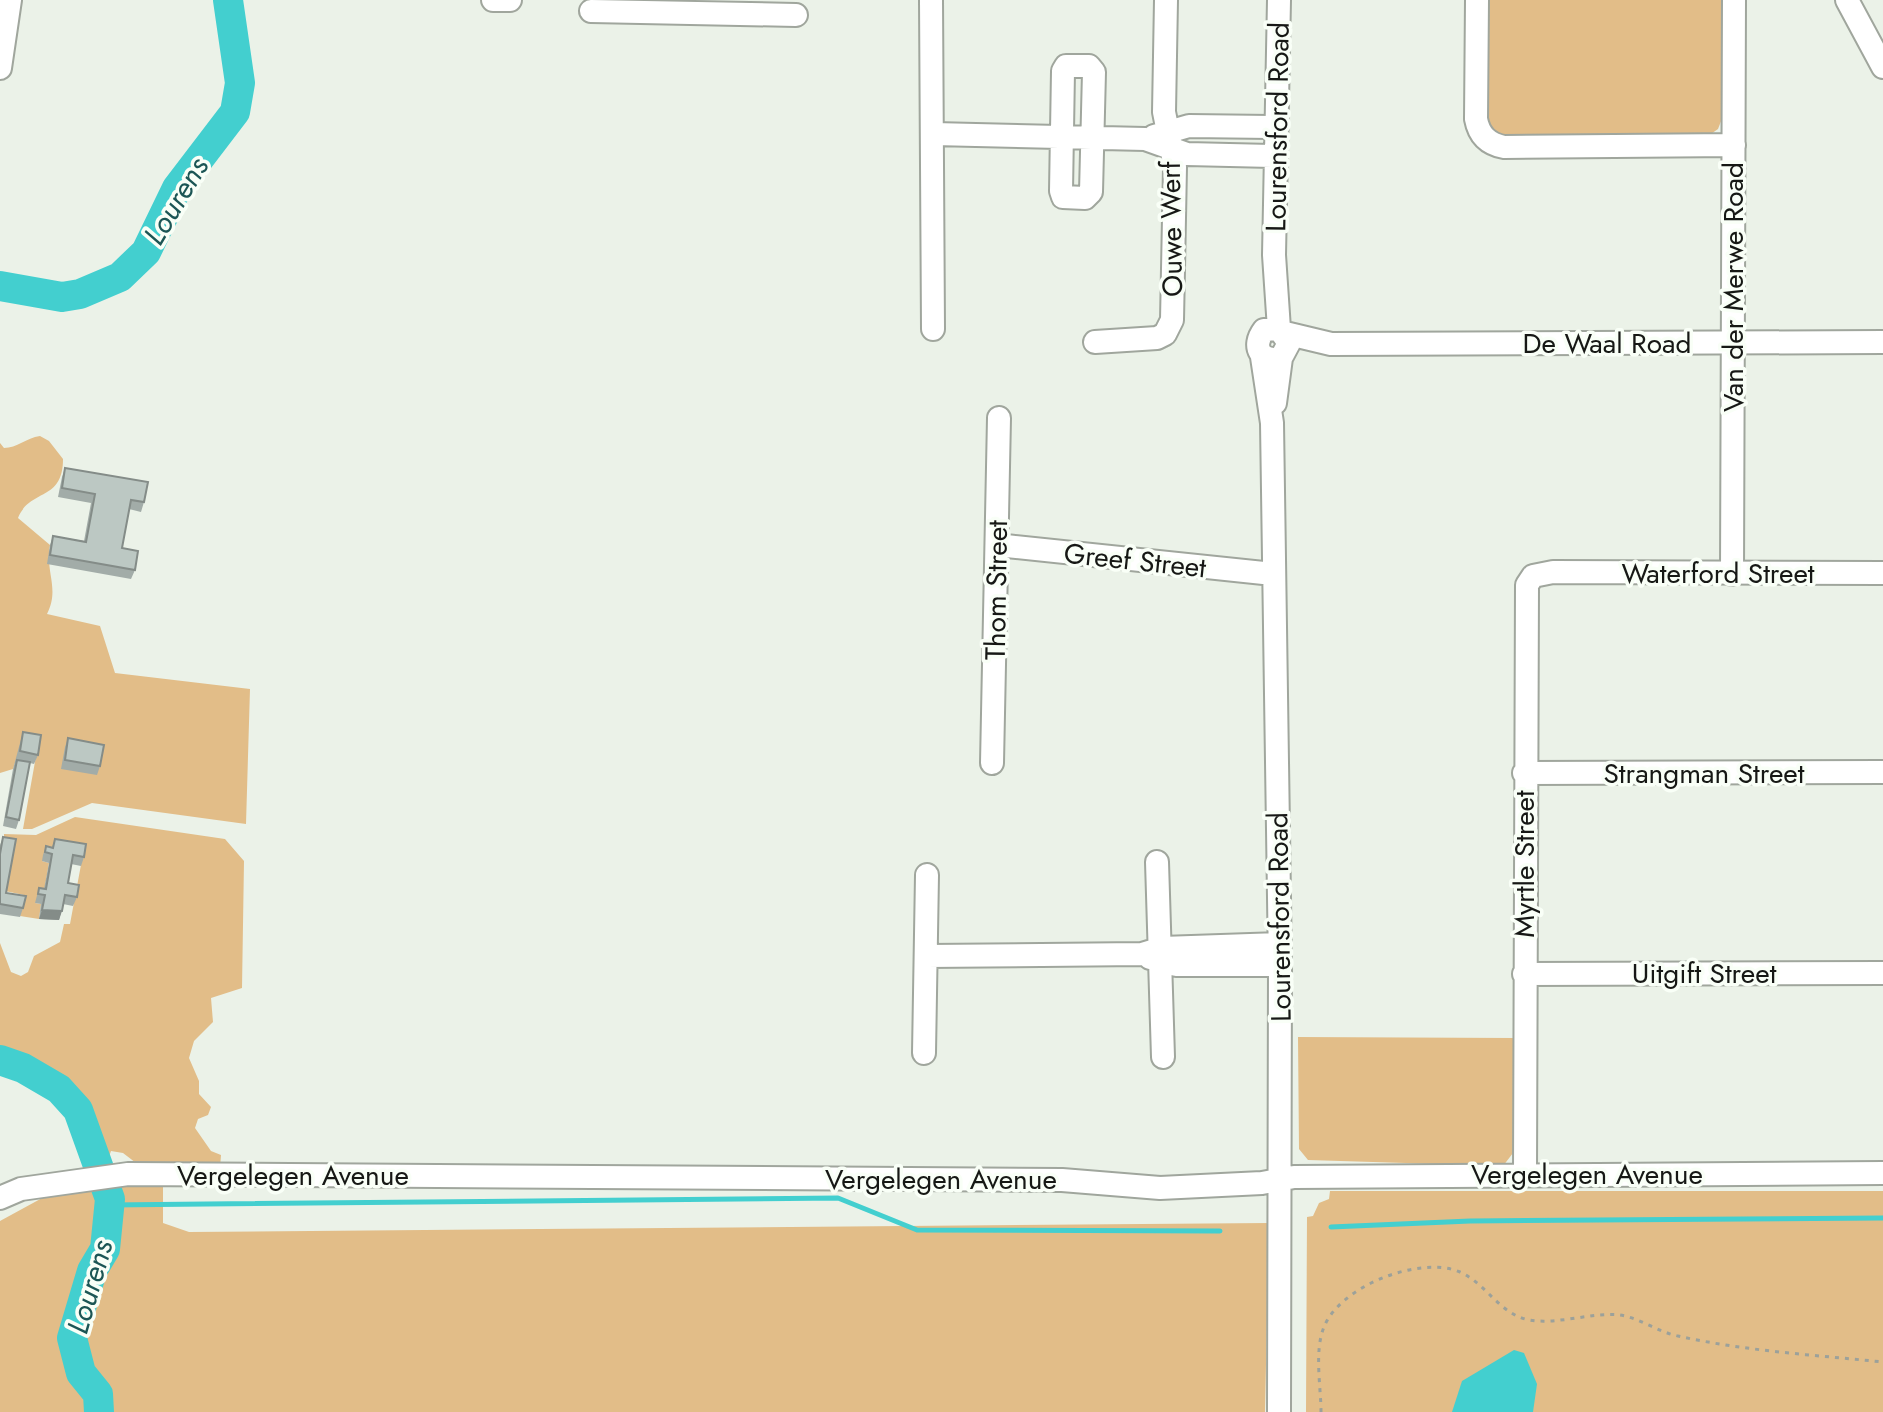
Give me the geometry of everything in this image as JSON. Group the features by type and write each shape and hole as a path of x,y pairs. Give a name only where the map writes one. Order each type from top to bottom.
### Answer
{"street":[{"path":"0,68 10,0"},
{"path":"493,0 510,0"},
{"path":"931,0 933,329"},
{"path":"1166,0 1168,140"},
{"name":"Lourensford Road","path":"1279,0 1274,255 1276,343 1272,423 1280,954 1279,1412"},
{"path":"1477,0 1476,119 1481,133 1491,143 1504,147 1734,145"},
{"name":"Van der Merwe Road","path":"1732,574 1734,0"},
{"path":"1847,0 1883,67"},
{"path":"591,11 707,7 796,15"},
{"path":"1068,65 1089,66 1094,72 1093,136 1091,192 1085,198 1062,195 1063,71 1068,65"},
{"name":"Ouwe Werf","path":"1168,140 1189,126 1277,127"},
{"name":"Ouwe Werf","path":"934,134 1168,140 1187,154 1276,156"},
{"name":"Ouwe Werf","path":"1095,342 1157,338 1165,334 1172,320 1175,167 1168,140"},
{"name":"De Waal Road","path":"1276,343 1883,342"},
{"name":"Thom Street","path":"992,763 999,418"},
{"name":"Greef Street","path":"997,545 1273,574"},
{"name":"Waterford Street","path":"1553,572 1883,573"},
{"name":"Myrtle Street","path":"1525,1174 1524,598 1533,576 1553,572"},
{"name":"Strangman Street","path":"1524,773 1883,772"},
{"path":"1157,862 1155,955 1163,1057"},
{"path":"924,1053 927,875"},
{"path":"927,956 1280,954"},
{"name":"Uitgift Street","path":"1524,974 1883,973"},
{"name":"Vergelegen Avenue","path":"0,1198 21,1189 128,1174 1062,1180 1160,1188 1262,1183 1279,1179 1525,1174 1883,1173"}],"path":[{"path":"1321,1412 1321,1338 1327,1321 1349,1296 1381,1277 1414,1270 1447,1268 1462,1273 1505,1311 1530,1320 1622,1315 1675,1335 1883,1362"}],"shaded area":[{"path":"1487,0 1724,0 1723,116 1718,129 1708,136 1510,139 1495,134 1488,123"},
{"path":"40,436 49,441 63,459 62,473 52,489 30,502 18,518 50,545 52,596 47,614 100,626 115,673 250,689 246,824 92,803 32,829 23,829 38,745 16,760 13,769 0,773 0,443 4,448 9,448"},
{"path":"75,817 225,839 244,861 242,988 211,998 213,1022 194,1041 189,1058 199,1081 199,1094 211,1107 208,1115 198,1119 195,1128 211,1151 221,1155 220,1168 140,1166 123,1153 111,1151 106,1165 98,1160 82,1112 67,1092 11,1051 0,1047 0,943 11,972 21,976 28,972 34,956 60,942 64,924 70,924 83,854 42,861 49,863 43,898 35,903 41,904 39,919 20,916 24,895 5,891 4,834 36,835"},
{"path":"1298,1037 1515,1038 1513,1153 1503,1166 1308,1160 1299,1149"},
{"path":"129,1183 163,1185 163,1223 189,1232 1269,1223 1265,1412 0,1412 0,1221 44,1197"},
{"path":"1330,1191 1883,1191 1883,1412 1306,1412 1307,1217 1313,1216 1319,1203 1329,1199"}],"water":[{"path":"1514,1350 1524,1353 1537,1384 1533,1412 1452,1412 1462,1381"}],"building":[{"path":"65,468 148,482 144,502 131,500 122,548 138,551 135,570 50,555 53,536 86,542 95,494 62,488"},
{"path":"23,732 41,735 38,755 20,751"},
{"path":"68,738 104,745 100,766 65,760"},
{"path":"17,760 30,762 19,820 6,817"},
{"path":"3,837 16,839 6,893 26,896 23,908 0,904"},
{"path":"55,839 86,844 84,857 73,855 68,883 79,885 77,897 65,895 62,911 42,910 45,895 38,894 39,888 46,889 52,854 45,852 46,846 53,848"}],"waterway":[{"name":"Lourens","path":"0,286 62,297 80,294 120,277 146,252 177,188 235,112 240,83 228,0"},
{"name":"Lourens","path":"0,1060 23,1068 59,1089 78,1110 110,1199 105,1249 92,1271 72,1338 81,1373 98,1394 99,1412"},
{"path":"109,1205 838,1198 917,1230 1220,1231"},
{"path":"1331,1227 1470,1221 1883,1218"}]}
